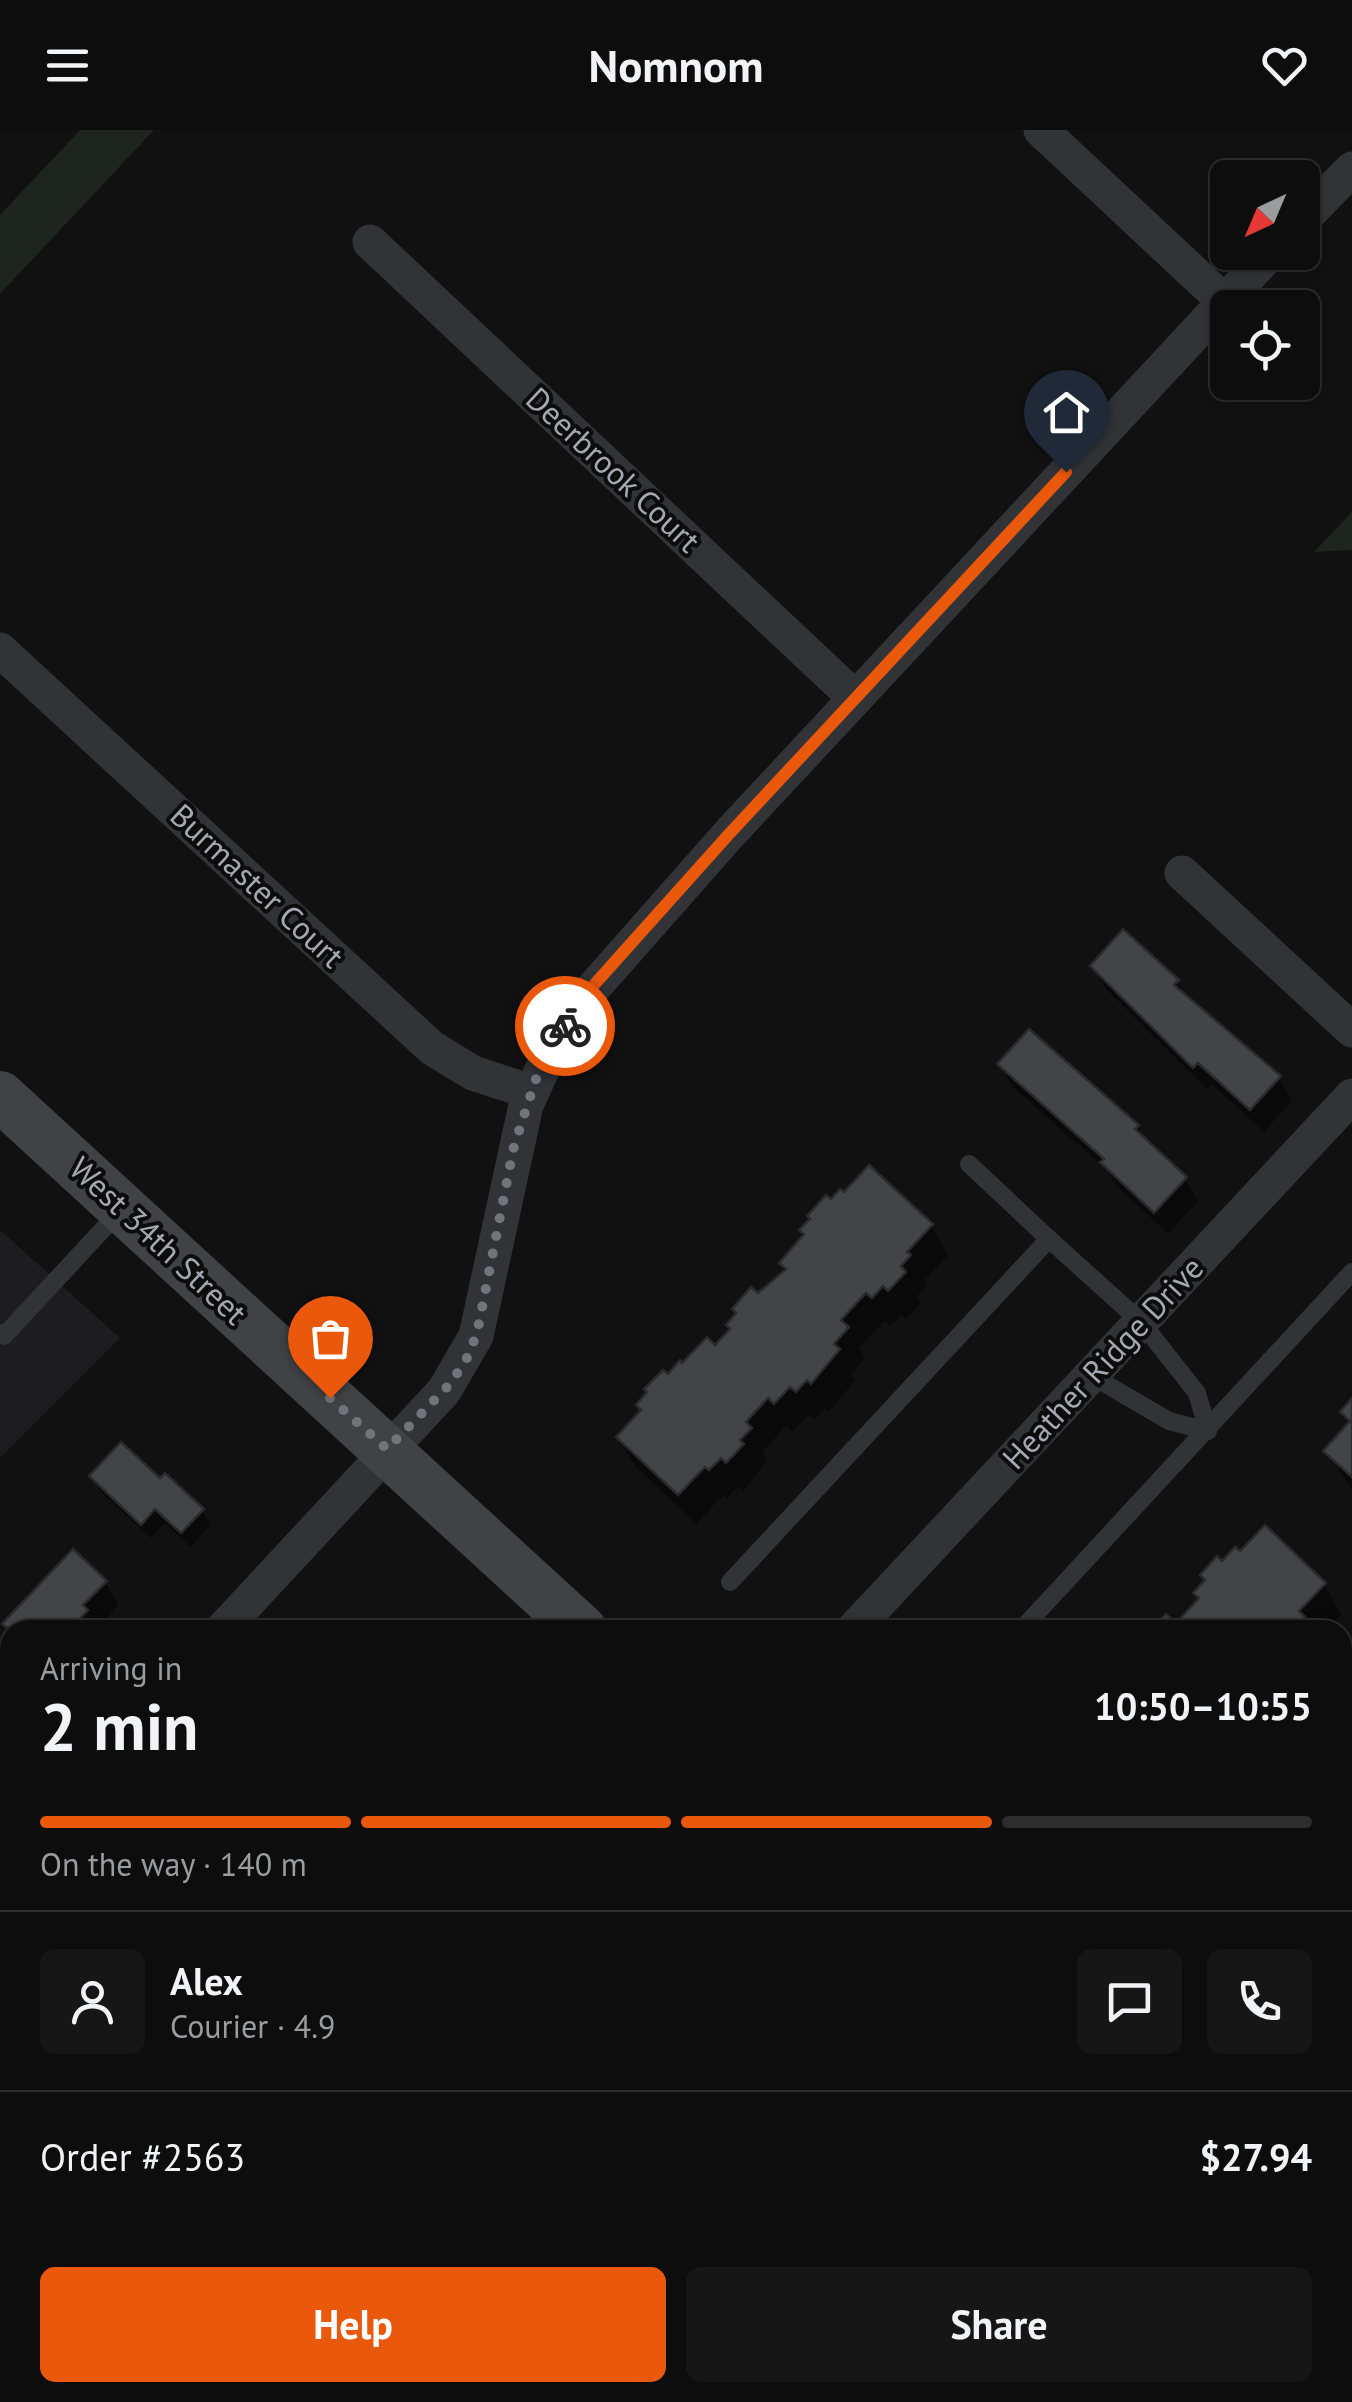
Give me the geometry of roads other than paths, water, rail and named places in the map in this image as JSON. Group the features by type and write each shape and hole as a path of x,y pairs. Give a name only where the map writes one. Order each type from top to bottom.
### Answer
{"street":[{"path":"1041,130 1212,290"},
{"path":"1320,201 1352,168"},
{"name":"Deerbrook Court","path":"370,242 855,698"},
{"path":"1236,290 1255,270"},
{"path":"231,1620 451,1383 470,1353 514,1146 531,1092 552,1048 593,986 1210,318"},
{"name":"Burmaster Court","path":"0,650 432,1048 473,1072 531,1092"},
{"path":"1182,874 1352,1030"},
{"name":"West 34th Street","path":"0,1096 571,1620"},
{"name":"Heather Ridge Drive","path":"862,1620 1352,1096"}],"lane":[{"path":"969,1164 1141,1322 1197,1393 1208,1431"},
{"path":"0,1333 4,1336 123,1209"},
{"path":"730,1582 1049,1239"},
{"path":"1030,1620 1352,1272"},
{"path":"1092,1376 1169,1421 1208,1431"}]}
